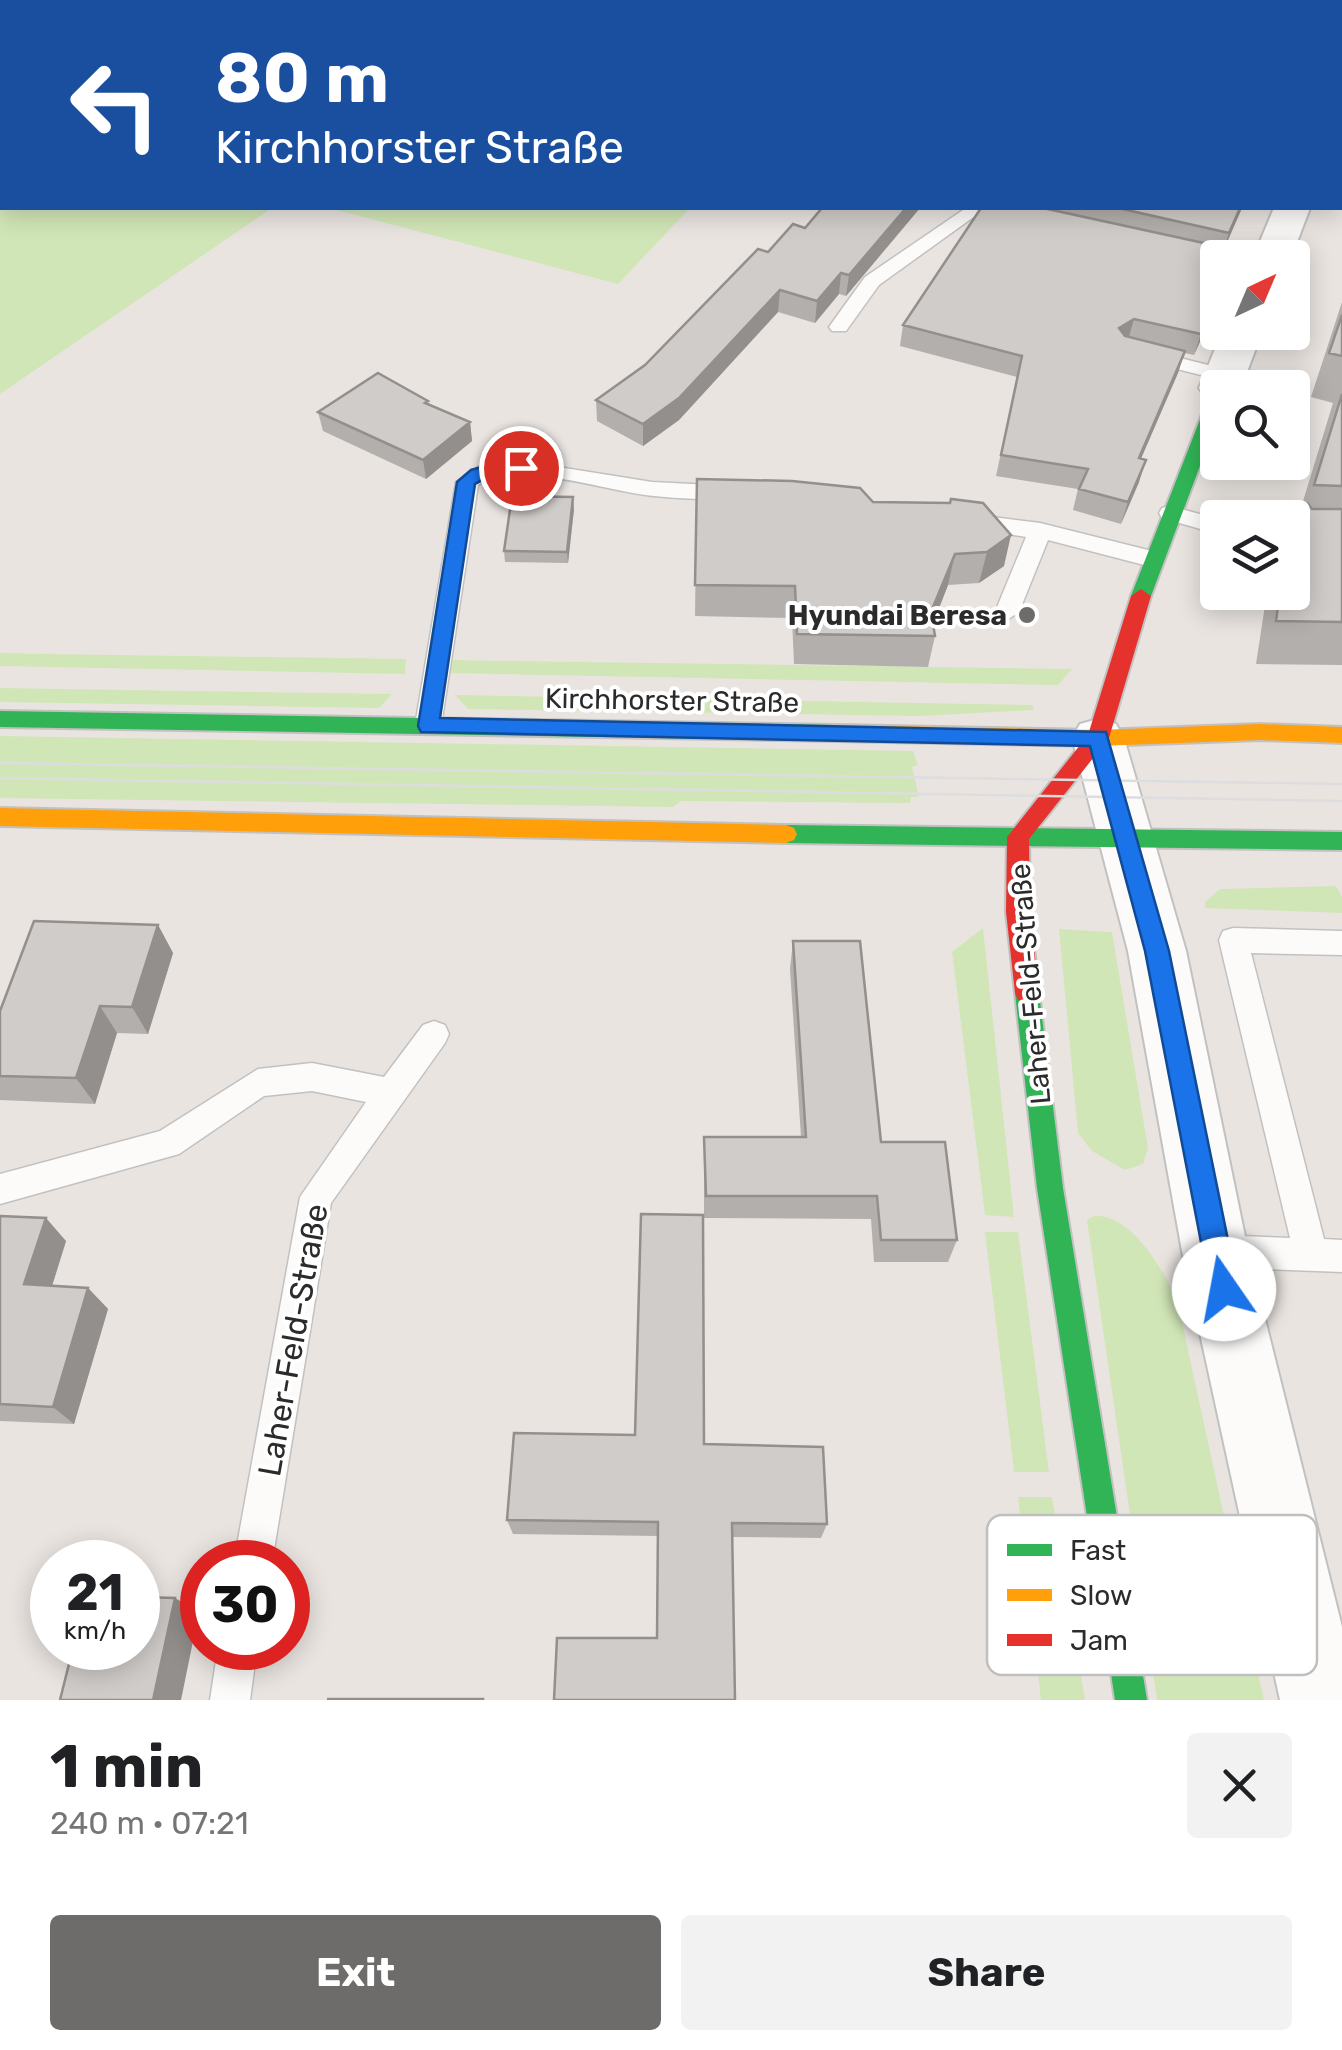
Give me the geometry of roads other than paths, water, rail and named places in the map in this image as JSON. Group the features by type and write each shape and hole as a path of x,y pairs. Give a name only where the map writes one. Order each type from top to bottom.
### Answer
{"main road":[{"path":"1098,738 1152,559 1200,439"},
{"name":"Kirchhorster Straße","path":"0,720 1098,738 1260,732 1342,734"},
{"name":"Laher-Feld-Straße","path":"1098,738 1018,837 1018,912 1050,1188 1102,1515"},
{"path":"0,817 1342,842"},
{"name":"Laher-Feld-Straße","path":"1127,1675 1131,1700"}],"street":[{"path":"1279,240 1291,210"},
{"path":"1098,738 1157,951 1215,1251 1277,1515"},
{"path":"1314,1675 1320,1700"}],"lane":[{"path":"839,327 872,281 974,210"},
{"path":"1127,350 1200,378"},
{"path":"428,726 466,482 477,474 500,467 521,468 652,489 754,495"},
{"path":"1170,514 1200,522"},
{"path":"949,518 1040,531 1152,559"},
{"path":"1008,612 1040,531"},
{"path":"1215,1251 1326,1255 1233,940 1342,943"},
{"name":"Laher-Feld-Straße","path":"257,1540 316,1197 434,1034"},
{"path":"0,1188 168,1144 258,1083 312,1078 392,1093"},
{"path":"230,1700 235,1670"}],"tram line":[{"path":"0,763 1342,784"},
{"path":"0,778 1342,801"}],"place":[{"name":"Hyundai Beresa","path":"1027,615"}]}
